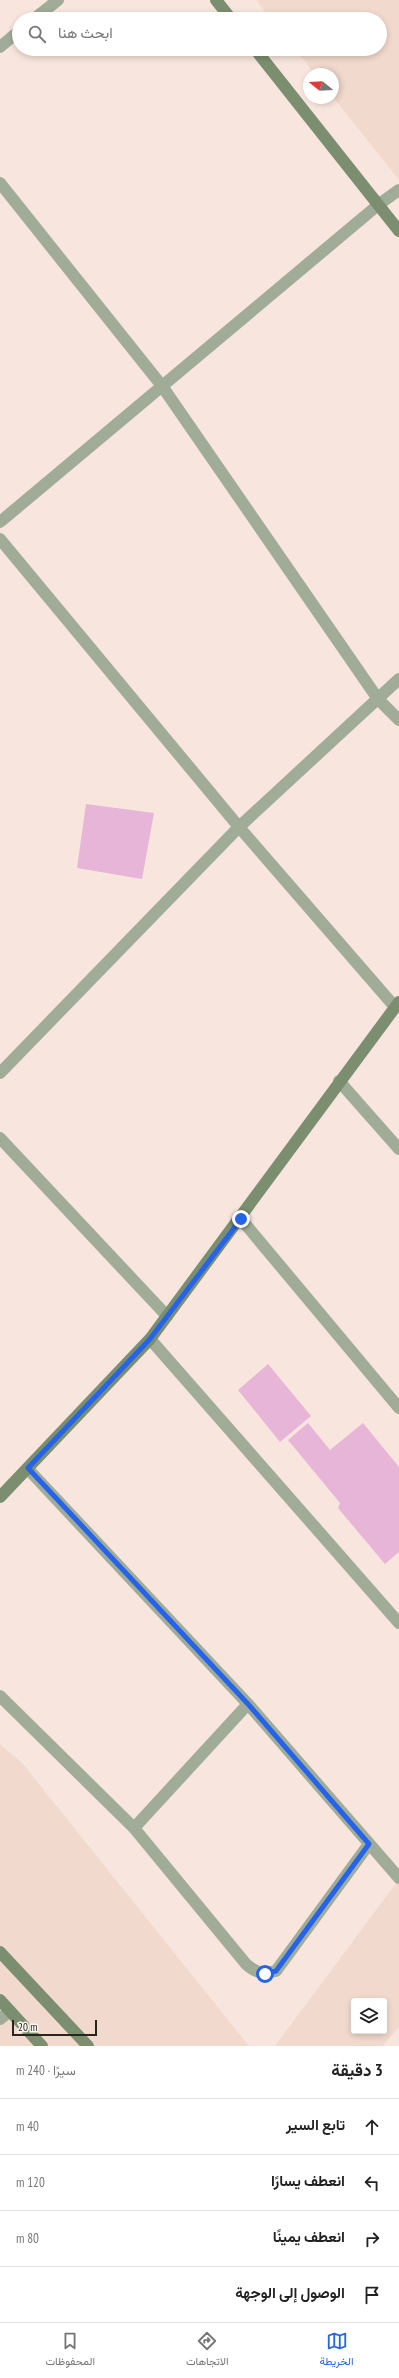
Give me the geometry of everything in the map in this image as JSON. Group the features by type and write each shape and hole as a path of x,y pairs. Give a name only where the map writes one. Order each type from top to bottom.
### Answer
{"street":[{"path":"43,12 58,0"},
{"path":"216,0 225,12"},
{"path":"0,47 12,37"},
{"path":"260,56 399,231"},
{"path":"0,183 162,386 378,699 399,720"},
{"path":"0,522 378,205 399,190"},
{"path":"0,539 239,827 397,1005 339,1081 241,1219 150,1339 0,1497"},
{"path":"0,1073 239,827 399,679"},
{"path":"339,1081 399,1149"},
{"path":"0,1138 167,1316"},
{"path":"241,1219 399,1408"},
{"path":"150,1339 399,1623"},
{"path":"28,1468 248,1704 399,1878"},
{"path":"0,1696 134,1828 246,1964 255,1972 265,1974 276,1971 369,1844"},
{"path":"134,1828 248,1704"},
{"path":"0,1952 88,2046"},
{"path":"0,2000 42,2046"},
{"path":"0,2020 10,2011"}],"shaded area":[{"path":"256,0 399,0 399,180 339,104 339,68 310,68 301,56 387,56 387,12 265,12"},
{"path":"0,1744 22,1763 249,2046 0,2046"},
{"path":"399,1879 399,2027 383,2046 275,2046"}],"building":[{"path":"86,804 154,813 142,879 77,868"},
{"path":"268,1364 311,1416 280,1442 238,1390"},
{"path":"308,1423 330,1450 363,1423 399,1467 399,1552 385,1564 338,1508 340,1503 288,1440"}],"route":[{"path":"241,1219 150,1339 28,1468 248,1704 369,1844 276,1971 265,1974"}]}
